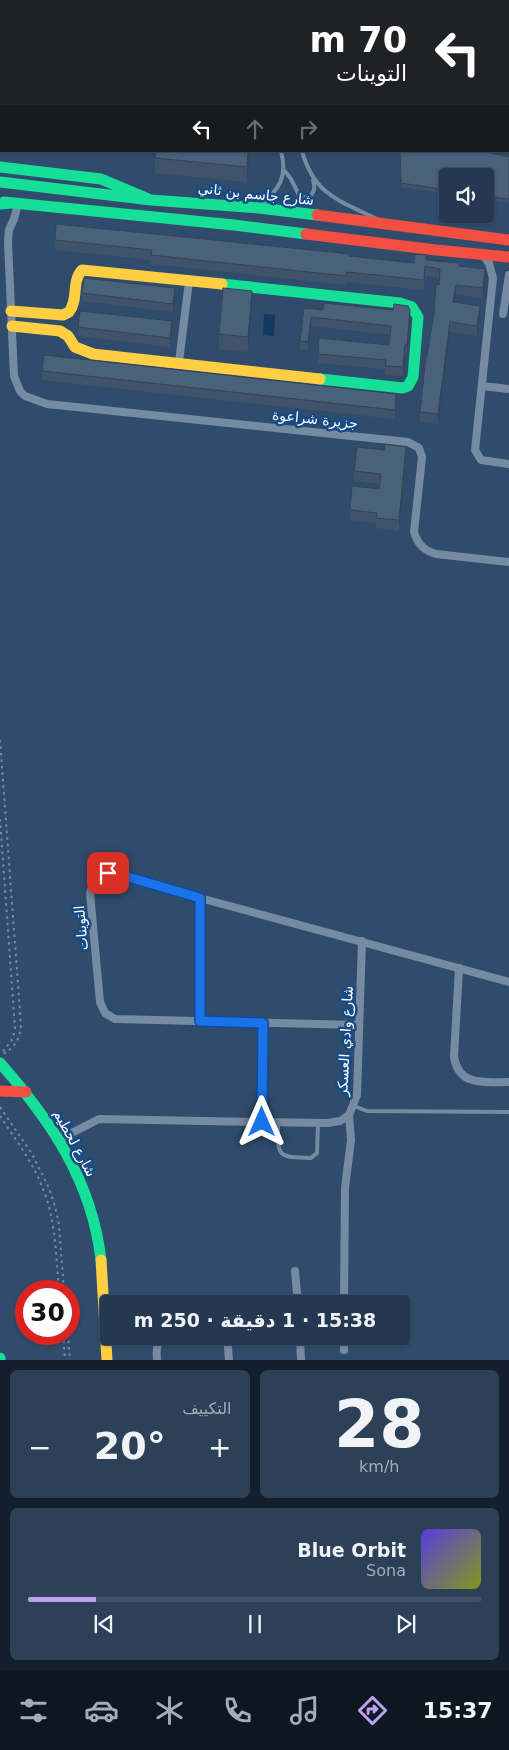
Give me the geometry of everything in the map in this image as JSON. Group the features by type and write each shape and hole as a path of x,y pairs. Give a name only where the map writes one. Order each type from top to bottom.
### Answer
{"street":[{"path":"0,167 101,179 151,200"},
{"name":"شارع جاسم بن ثاني","path":"0,182 151,200 259,208 509,240"},
{"path":"11,311 68,314 72,311 76,277 82,270 400,303 412,307 418,317 412,377 408,386 403,388 93,354 82,351 75,346 68,336 60,331 12,326 11,311 8,242 9,230 14,219 7,203 234,225 509,257"},
{"path":"483,255 490,263 493,272 475,447 476,454 484,461 509,464"},
{"path":"490,313 506,315 509,275"},
{"path":"179,362 189,280"},
{"name":"جزيرة شراعوة","path":"12,326 14,376 20,391 32,400 47,404 408,442 419,448 422,457 414,532 420,546 436,554 509,562"},
{"path":"482,386 509,389"},
{"name":"التوينات","path":"359,1025 115,1019 105,1013 100,1002 90,893 93,883 98,876 108,873 118,874 509,982"},
{"path":"200,898 200,1021"},
{"name":"شارع وادي العسكر","path":"60,1139 99,1119 318,1123 340,1121 348,1115 354,1106 357,1095 362,941"},
{"path":"459,968 455,1064 459,1072 466,1078 477,1081 509,1082"},
{"path":"262,1122 263,1023"},
{"name":"شارع لحطيم","path":"0,1059 44,1114 60,1139 78,1174 94,1220 102,1279 107,1360"},
{"path":"0,1091 26,1092"},
{"path":"344,1295 345,1188 351,1140 348,1115"},
{"path":"296,1271 297,1295"},
{"path":"157,1345 157,1360"},
{"path":"227,1345 228,1360"},
{"path":"300,1345 301,1360"},
{"path":"344,1345 344,1350"}],"lane":[{"path":"259,208 278,188 284,170 281,152"},
{"path":"284,170 300,197 310,197 313,194 315,185 302,152"},
{"path":"313,179 335,199 386,223"},
{"path":"354,1106 370,1111 509,1112"},
{"path":"278,1122 278,1147 280,1153 288,1157 308,1158 314,1157 317,1153 318,1123"}],"path":[{"path":"0,740 22,1025 16,1043 0,1059"},
{"path":"0,819 15,1028 13,1038 0,1059"},
{"path":"0,1107 32,1154 49,1188 59,1225 63,1280"},
{"path":"0,1116 32,1166 47,1199 53,1225 58,1280"},
{"path":"64,1345 65,1360"},
{"path":"69,1345 70,1360"}],"water":[{"path":"264,314 275,315 274,336 263,335"}],"building":[{"path":"156,152 248,152 247,167 155,158"},
{"path":"400,152 486,152 509,157 509,199 494,197 494,168 439,168 439,189 401,183"},
{"path":"56,224 341,253 349,254 349,256 414,263 415,254 426,255 426,260 459,263 459,266 485,269 483,288 456,285 453,302 480,306 477,326 450,322 438,414 420,412 426,356 434,313 436,284 439,285 440,269 425,266 424,280 347,272 346,276 151,255 152,250 55,240"},
{"path":"84,278 175,288 173,304 82,293"},
{"path":"223,288 252,291 248,337 219,334"},
{"path":"324,303 393,310 394,304 408,306 410,310 403,367 385,366 386,360 318,354 319,338 389,345 391,326 311,317 308,342 300,341 304,308 323,310"},
{"path":"80,311 172,321 170,338 78,327"},
{"path":"44,355 396,394 395,410 42,371"},
{"path":"385,444 406,447 399,520 376,518 377,513 350,510 352,486 379,489 381,474 354,471 357,447 384,450"}],"traffic: fast":[{"path":"0,167 101,179 151,200"},
{"path":"0,182 151,200 259,208 317,215"},
{"path":"4,202 306,234"},
{"path":"0,204 11,203"},
{"path":"222,284 400,303 412,307 418,317 413,377 408,386 403,388 320,379"},
{"path":"0,1063 19,1085 52,1130 79,1178 89,1204 101,1260"}],"traffic: slow":[{"path":"11,311 63,315 69,312 74,302 77,280 82,270 222,284"},
{"path":"12,326 60,331 68,336 75,347 93,354 320,379"},
{"path":"101,1260 107,1360"}],"traffic: jam":[{"path":"317,215 509,240"},
{"path":"306,234 509,257"},
{"path":"0,1091 26,1092"}],"route":[{"path":"108,873 118,874 200,898 200,1021 263,1023 262,1122"}]}
